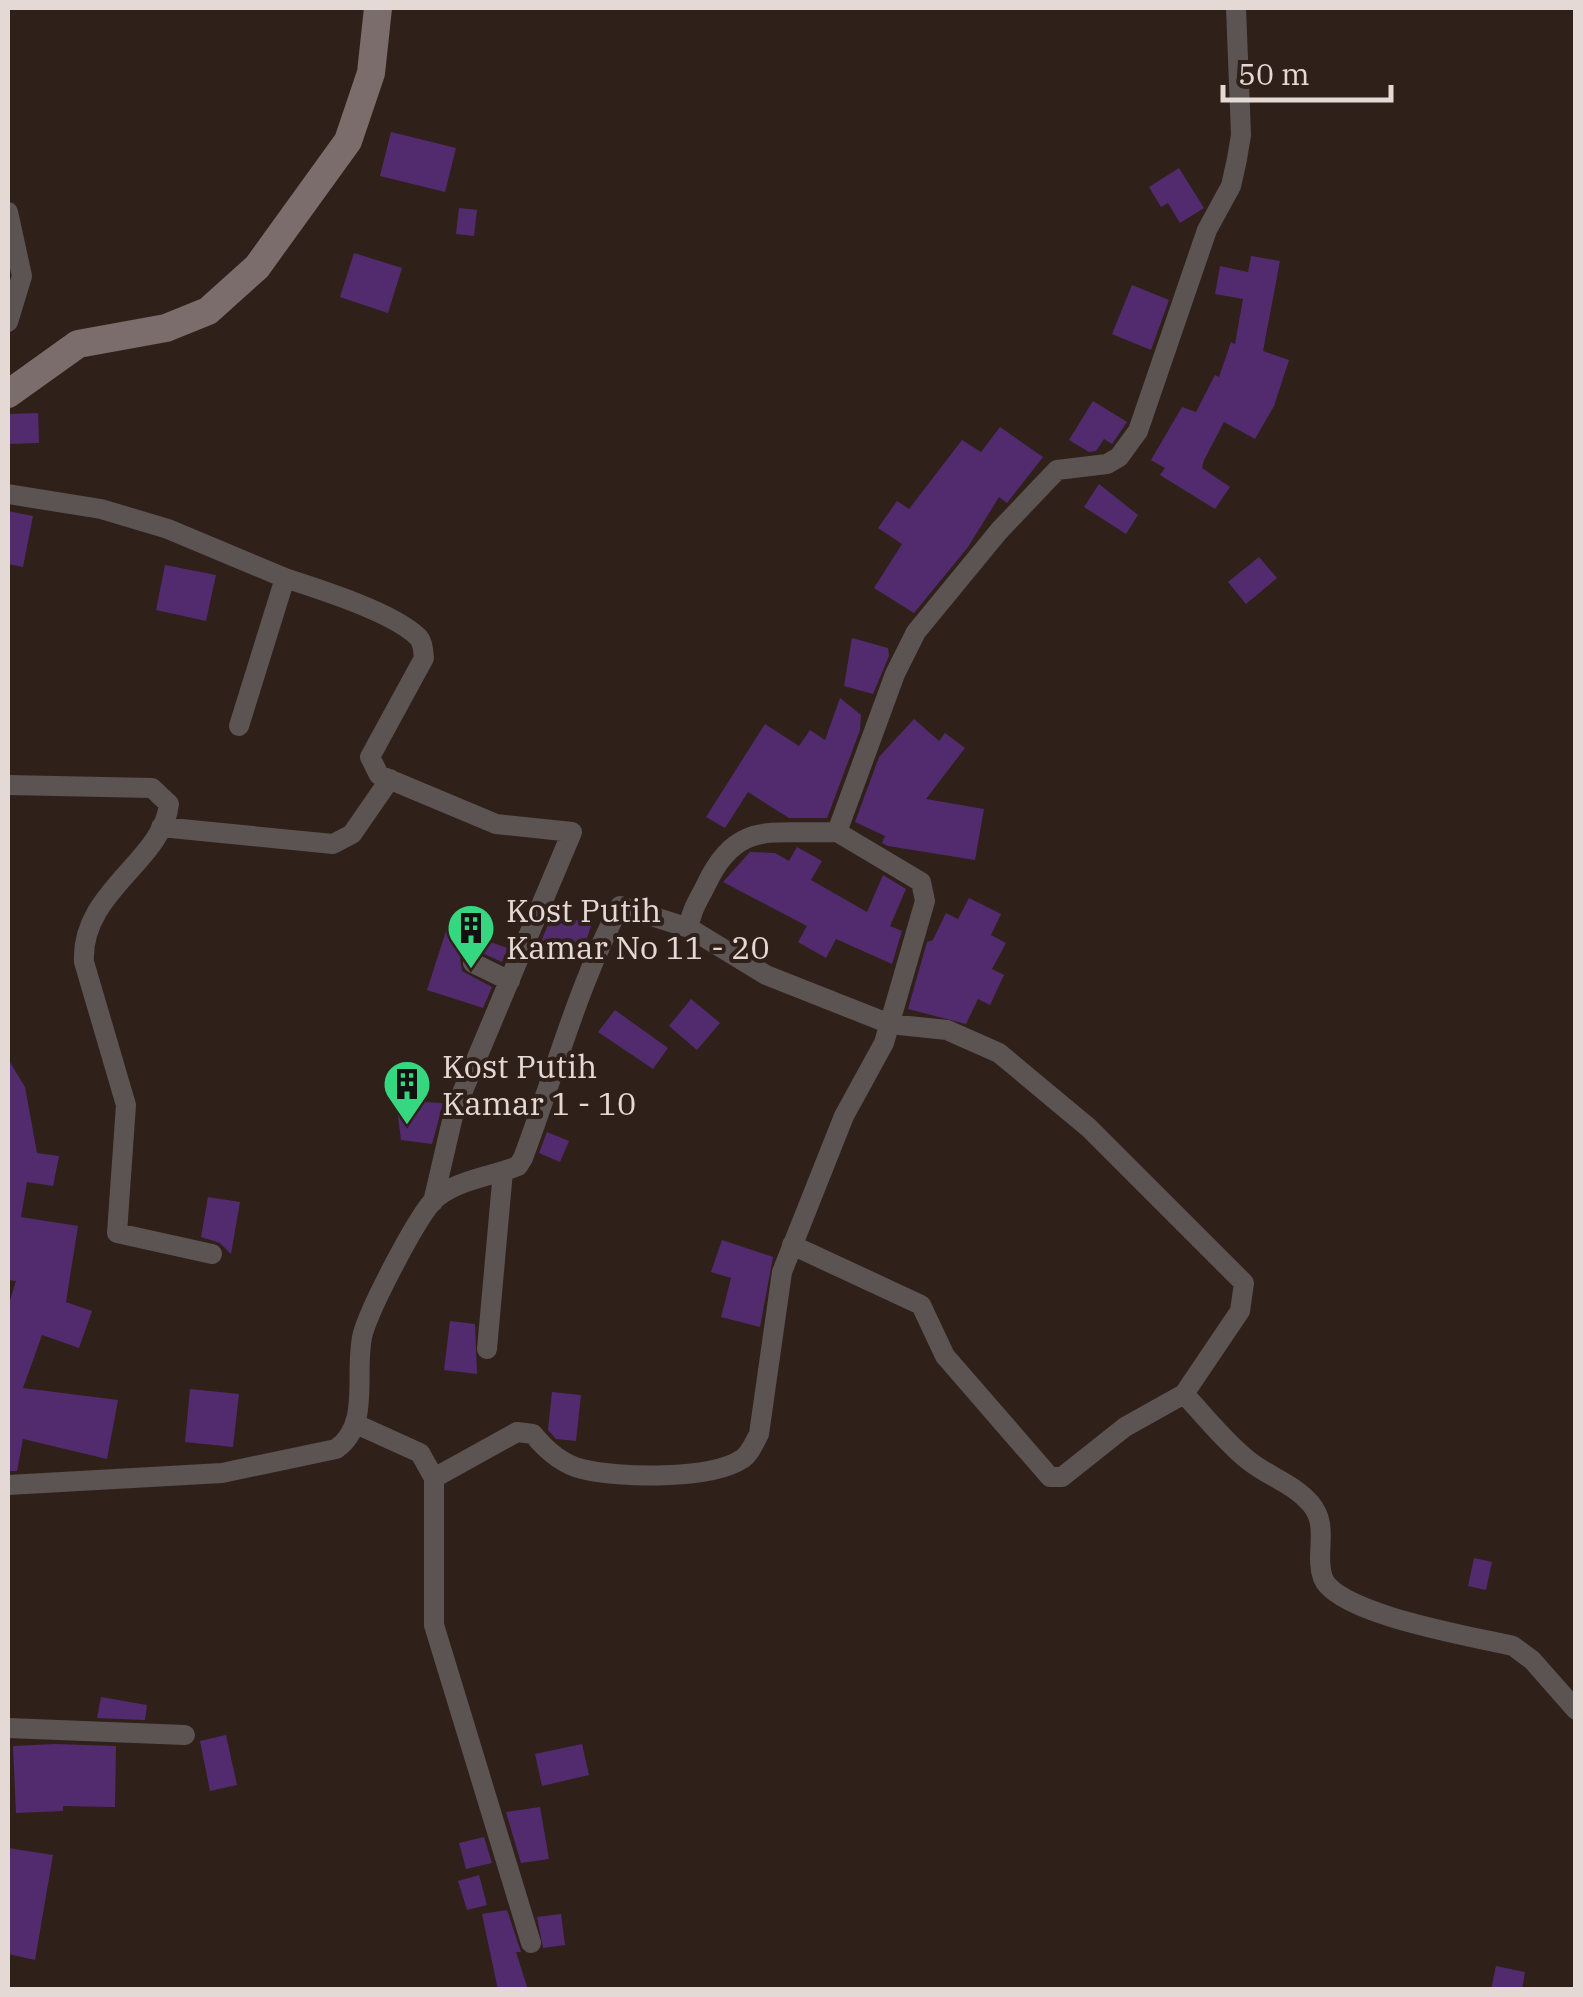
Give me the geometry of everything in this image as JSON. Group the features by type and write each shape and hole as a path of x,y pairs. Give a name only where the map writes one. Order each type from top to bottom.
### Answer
{"street":[{"path":"8,394 78,344 166,328 208,310 257,266 348,141 371,73 378,8"},
{"path":"837,832 895,674 916,632 998,531 1057,470 1107,464 1138,431 1207,230 1231,186 1238,158 1236,8"},
{"path":"8,212 22,276 14,314 8,322"},
{"path":"8,494 100,510 168,530 378,614 418,636 424,658 370,758 379,776 496,824 572,832 519,950 510,982 454,1112 432,1202 363,1334 356,1424 349,1440 336,1449 222,1473 8,1485"},
{"path":"238,726 285,578"},
{"path":"160,827 333,844 352,834 390,780"},
{"path":"8,785 152,788 169,804 160,827 91,920 83,945 126,1105 117,1233 134,1240 212,1254"},
{"path":"434,1478 517,1432 533,1434 556,1458 582,1470 674,1475 719,1469 744,1458 759,1434 782,1272 844,1116 890,1024 925,901 924,890 915,877 837,832 754,834 726,849 715,863 689,928"},
{"path":"432,1202 450,1189 504,1172 523,1158 575,1019 593,955 620,906 689,928 766,975 890,1024 948,1030 999,1052 1089,1128 1244,1283 1240,1311 1184,1394 1125,1427 1062,1477 1050,1477 945,1356 920,1305 792,1245"},
{"path":"472,964 510,982"},
{"path":"488,1349 504,1172"},
{"path":"1184,1394 1249,1461 1284,1480 1315,1509 1322,1530 1322,1576 1332,1592 1366,1609 1513,1646 1532,1660 1576,1710"},
{"path":"356,1424 420,1452 434,1478 434,1625 530,1942"},
{"path":"8,1728 185,1735"}],"building":[{"path":"391,132 456,148 445,192 380,176"},
{"path":"1179,168 1204,208 1180,223 1168,203 1161,207 1149,187"},
{"path":"459,208 477,210 474,236 456,234"},
{"path":"354,253 402,268 388,313 340,297"},
{"path":"1251,256 1280,261 1263,351 1289,360 1274,406 1255,439 1224,422 1204,460 1202,468 1230,487 1215,509 1160,475 1165,468 1151,460 1182,407 1196,412 1215,375 1219,377 1231,342 1235,344 1243,299 1215,294 1220,266 1248,272"},
{"path":"1132,285 1169,300 1151,350 1112,334"},
{"path":"1093,401 1127,422 1112,444 1104,439 1096,451 1089,452 1069,440"},
{"path":"38,413 39,443 9,444 8,414"},
{"path":"1000,427 1043,457 1007,503 999,497 968,547 914,613 874,588 902,544 878,528 897,501 909,509 962,440 981,452"},
{"path":"1099,484 1138,515 1126,534 1084,507"},
{"path":"8,511 33,516 23,567 8,564"},
{"path":"1259,557 1277,578 1246,604 1228,582"},
{"path":"165,565 216,575 206,621 156,610"},
{"path":"852,638 888,648 889,656 873,694 844,686"},
{"path":"840,698 861,715 860,730 827,818 789,818 748,792 725,828 706,817 765,724 799,746 810,730 825,740"},
{"path":"914,719 939,741 945,733 965,748 926,799 984,809 975,860 888,846 882,843 885,836 855,822 879,757"},
{"path":"797,847 822,861 811,880 867,912 883,875 906,889 890,926 902,931 892,964 836,939 826,958 798,942 807,926 723,882 750,852 775,853 789,861"},
{"path":"969,898 1001,914 991,935 1006,943 992,969 1004,975 990,1005 978,999 966,1024 908,1009 927,942 933,940 946,913 958,919"},
{"path":"554,911 591,926 579,962 539,946"},
{"name":"Kost Putih Kamar No 11 - 20","path":"447,928 508,948 502,962 473,949 460,958 462,971 492,987 483,1008 427,990"},
{"path":"691,999 720,1023 697,1050 669,1026"},
{"path":"615,1010 668,1048 653,1069 598,1032"},
{"path":"8,1059 25,1087 37,1153 59,1156 53,1186 27,1182 21,1217 78,1226 66,1302 92,1311 79,1348 42,1335 23,1388 118,1400 107,1459 23,1439 17,1471 8,1471 8,1307 16,1281 8,1280"},
{"name":"Kost Putih Kamar 1 - 10","path":"396,1101 443,1103 432,1144 401,1140"},
{"path":"547,1132 569,1141 560,1162 539,1153"},
{"path":"208,1197 240,1202 231,1254 220,1243 201,1237"},
{"path":"722,1240 773,1257 760,1327 721,1317 731,1278 711,1272"},
{"path":"450,1321 475,1324 477,1374 444,1370"},
{"path":"190,1389 239,1394 233,1447 185,1442"},
{"path":"552,1392 581,1395 576,1441 556,1439 548,1430"},
{"path":"1474,1558 1492,1562 1486,1590 1468,1586"},
{"path":"101,1697 147,1705 145,1720 97,1718"},
{"path":"226,1735 237,1785 210,1791 200,1741"},
{"path":"582,1744 589,1775 542,1786 535,1754"},
{"path":"13,1746 116,1746 115,1807 63,1806 63,1811 16,1813"},
{"path":"540,1807 549,1859 521,1863 506,1812"},
{"path":"484,1837 492,1863 466,1869 459,1843"},
{"path":"8,1848 53,1855 35,1960 8,1954"},
{"path":"479,1875 487,1905 467,1910 458,1881"},
{"path":"507,1910 528,1990 498,1990 482,1914"},
{"path":"561,1914 565,1945 543,1948 537,1917"},
{"path":"1496,1966 1525,1972 1522,1990 1491,1990"}],"place":[{"name":"Kost Putih Kamar No 11 - 20","path":"471,970"},
{"name":"Kost Putih Kamar 1 - 10","path":"407,1126"}]}
